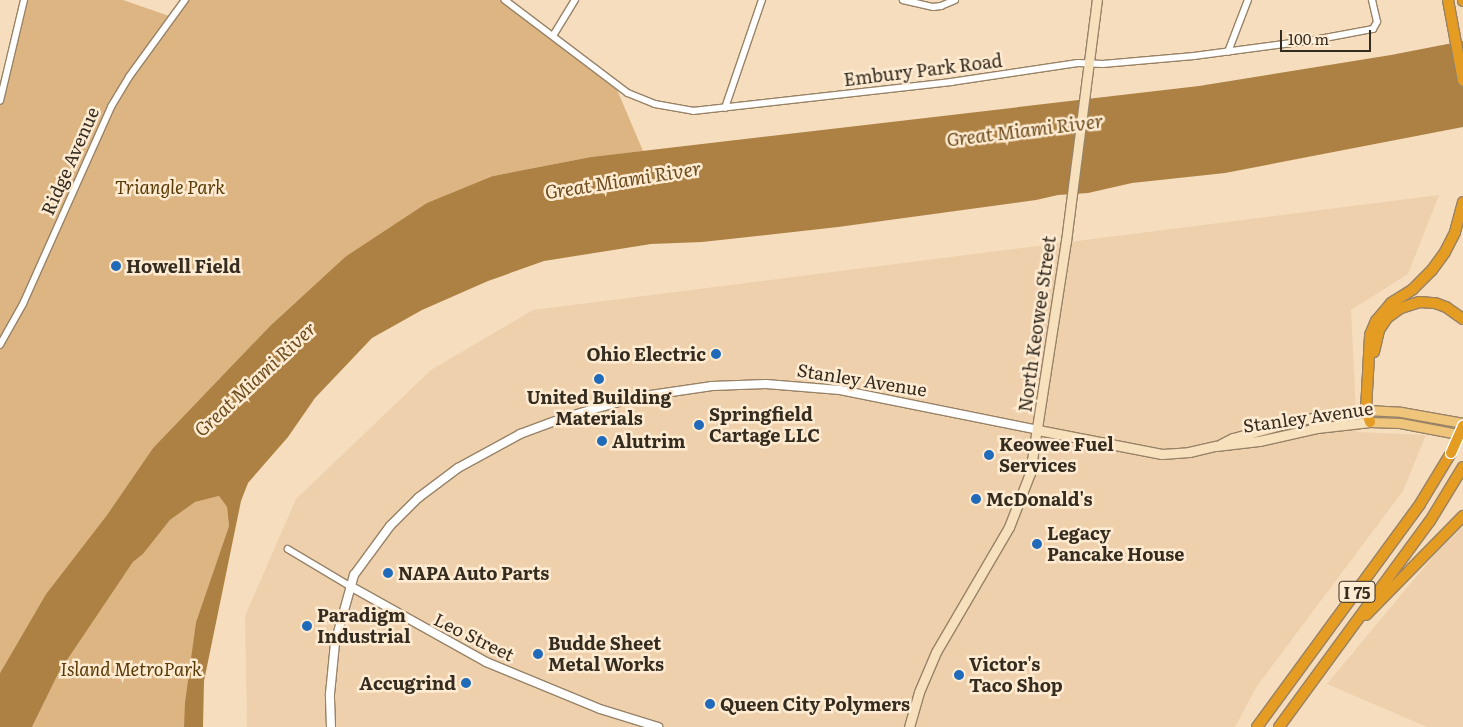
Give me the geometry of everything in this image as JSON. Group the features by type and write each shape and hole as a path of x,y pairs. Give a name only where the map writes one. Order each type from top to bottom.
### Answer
{"highway":[{"path":"1448,1 1463,81"},
{"path":"1370,422 1370,335 1376,320 1391,303 1413,289 1432,270 1455,232 1463,202"},
{"path":"1370,410 1374,348 1379,330 1387,318 1401,308 1419,302 1446,306 1463,319"},
{"name":"I 75","path":"1257,727 1420,504 1450,454 1463,424"},
{"name":"I 75","path":"1278,727 1430,521 1463,467"},
{"path":"1350,629 1377,606 1463,516"}],"main road":[{"name":"North Keowee Street","path":"909,727 919,692 936,652 1018,509 1030,473 1068,223 1097,0"},
{"name":"Stanley Avenue","path":"1216,446 1233,438 1299,420 1370,410 1401,412 1463,424"},
{"name":"Stanley Avenue","path":"1038,430 1152,453 1184,453 1216,446 1259,441 1317,428 1370,422 1400,423 1463,434"}],"street":[{"path":"0,101 24,0"},
{"name":"Ridge Avenue","path":"0,345 23,304 111,107 129,78 185,0"},
{"name":"Embury Park Road","path":"505,0 615,85 643,100 681,110 702,111 974,79 1078,63 1103,64 1228,52 1314,40 1376,26 1372,0"},
{"path":"553,36 574,0"},
{"path":"725,108 762,0"},
{"path":"903,0 933,7 955,0"},
{"path":"1228,52 1248,0"},
{"name":"Stanley Avenue","path":"331,727 330,694 335,648 350,586 358,569 390,526 418,498 458,468 495,447 540,426 600,406 637,397 712,386 766,384 808,386 869,395 1038,430"},
{"name":"Leo Street","path":"288,549 486,662 600,709 658,727"}],"shaded area":[{"path":"1439,195 1408,274 1351,310 1357,432 1426,435 1403,491 1257,686 1235,727 247,727 245,616 296,499 431,370 533,310"},
{"path":"1463,526 1463,727 1427,727 1327,684 1435,554"}],"green space":[{"name":"Triangle Park","path":"24,0 123,0 172,17 185,0 505,0 615,85 643,151 591,157 493,176 345,257 270,326 153,448 107,515 46,594 0,673 0,101"},
{"name":"Island MetroPark","path":"219,496 227,507 229,526 196,622 184,727 32,727 59,672 133,562 143,554 170,520 195,502"}],"water":[{"name":"Great Miami River","path":"1463,41 1463,127 1225,173 1132,183 1088,193 1058,195 1036,200 838,227 702,242 651,244 544,261 488,281 422,310 372,338 315,398 288,437 248,483 241,501 204,681 203,727 184,727 185,703 196,622 229,526 227,507 219,496 195,502 170,520 143,554 133,562 59,672 32,727 0,727 0,673 46,594 107,515 153,448 270,326 345,257 427,203 493,176 591,157 1199,86 1391,55"}],"place":[{"name":"Howell Field","path":"116,266"},
{"name":"Ohio Electric","path":"716,354"},
{"name":"United Building Materials","path":"599,379"},
{"name":"Springfield Cartage LLC","path":"699,425"},
{"name":"Alutrim","path":"602,441"},
{"name":"Keowee Fuel Services","path":"989,455"},
{"name":"McDonald's","path":"976,499"},
{"name":"Legacy Pancake House","path":"1037,544"},
{"name":"NAPA Auto Parts","path":"388,573"},
{"name":"Paradigm Industrial","path":"307,626"},
{"name":"Budde Sheet Metal Works","path":"538,654"},
{"name":"Victor's Taco Shop","path":"959,675"},
{"name":"Accugrind","path":"466,683"},
{"name":"Queen City Polymers","path":"710,704"}]}
